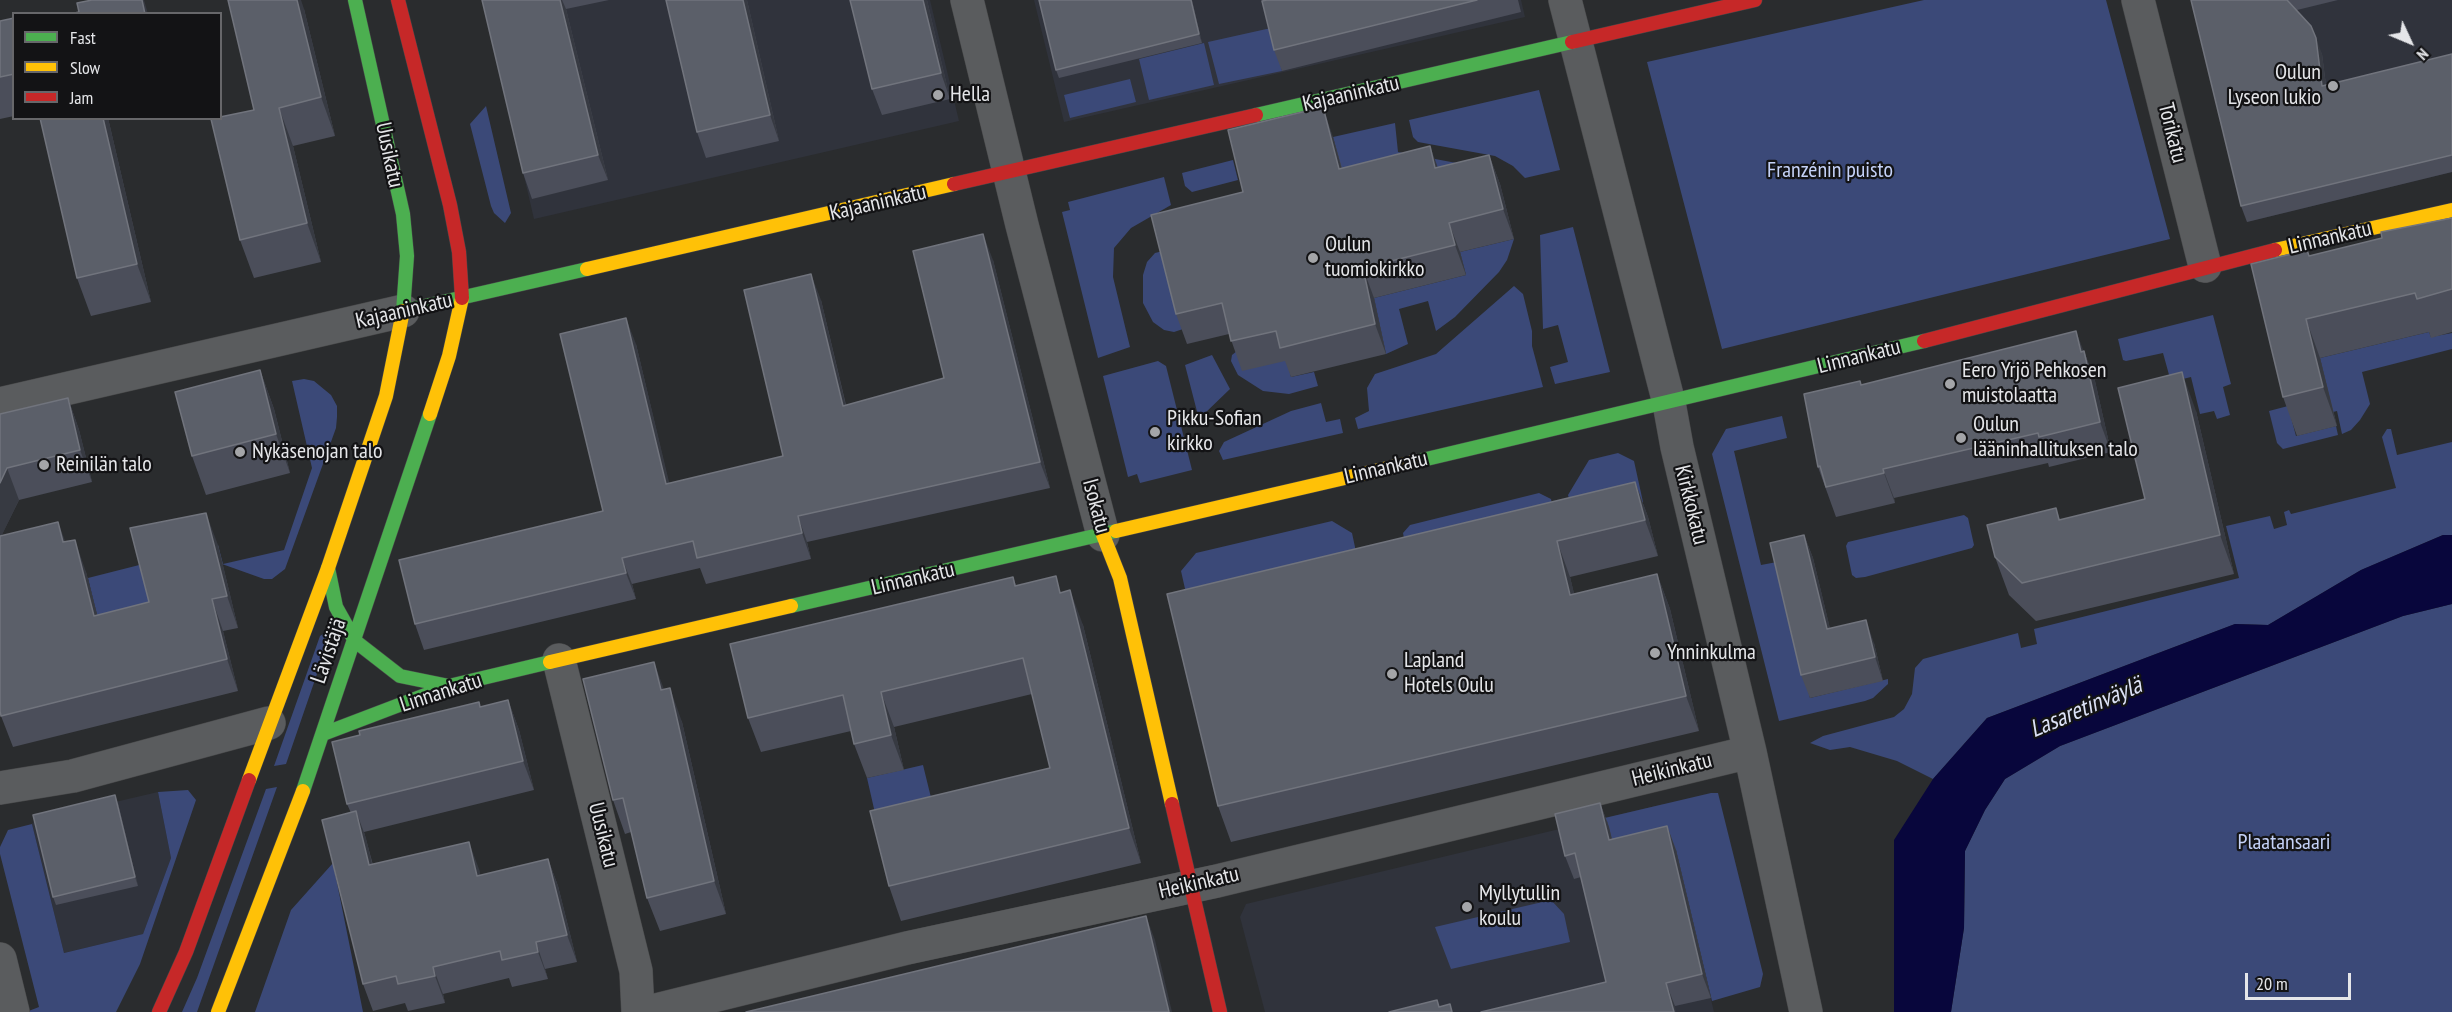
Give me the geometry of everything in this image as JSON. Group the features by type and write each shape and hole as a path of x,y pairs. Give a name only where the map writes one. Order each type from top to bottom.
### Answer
{"main road":[{"name":"Uusikatu","path":"355,0 403,214 407,256 403,311"},
{"name":"Uusikatu","path":"398,0 450,204 459,252 462,298"},
{"name":"Kajaaninkatu","path":"403,311 1755,0"},
{"name":"Linnankatu","path":"323,734 449,686 1669,403 1958,333 2205,266 2452,210"},
{"name":"Lävistäjä","path":"218,1012 323,734 355,641 449,356 462,298"},
{"name":"Lävistäjä","path":"159,1012 186,952 328,568 386,396 403,311"},
{"name":"Isokatu","path":"1103,535 1120,578 1189,886 1220,1012"},
{"path":"328,568 336,607 355,641 380,663 400,676 449,686"}],"street":[{"name":"Isokatu","path":"967,0 1103,535"},
{"name":"Kirkkokatu","path":"1564,0 1669,403 1677,447 1750,752 1806,1012"},
{"name":"Torikatu","path":"2138,0 2205,266"},
{"name":"Kajaaninkatu","path":"0,404 403,311"},
{"name":"Uusikatu","path":"559,660 636,971 638,1012"},
{"path":"0,788 82,774 270,723"},
{"name":"Heikinkatu","path":"648,1012 897,951 1189,886 1750,752"},
{"path":"0,958 13,1012"}],"shaded area":[{"path":"483,0 930,0 959,121 534,219"},
{"path":"1034,0 1521,0 1525,17 1064,122"},
{"name":"Oulun Lyseon lukio","path":"2193,0 2452,0 2452,172 2247,222"},
{"path":"158,792 171,858 143,934 64,953 32,824 34,821"},
{"name":"Myllytullin koulu","path":"1664,804 1714,1012 1265,1012 1240,917 1246,904"}],"green space":[{"name":"Franzénin puisto","path":"1924,0 2106,0 2170,239 1722,349 1647,62"},
{"path":"1271,28 1282,71 1219,84 1208,42"},
{"path":"1204,43 1214,85 1149,100 1139,59"},
{"path":"1130,79 1136,102 1070,118 1064,95"},
{"path":"1539,90 1560,170 1525,178 1513,166 1495,156 1418,142 1413,137 1409,120"},
{"path":"486,106 511,213 505,223 494,213 491,206 470,124"},
{"path":"1395,123 1398,152 1483,168 1350,199 1333,137"},
{"path":"1233,160 1238,180 1192,192 1185,186 1182,173"},
{"path":"1164,177 1171,205 1131,228 1114,248 1113,277 1130,347 1098,358 1062,212 1070,210 1068,202"},
{"path":"1573,227 1610,372 1555,384 1550,367 1568,362 1558,325 1543,329 1540,235"},
{"path":"1514,239 1507,260 1499,272 1455,317 1436,331 1428,301 1399,309 1408,344 1386,354 1374,298 1466,275 1460,252"},
{"path":"1163,251 1183,329 1174,332 1164,330 1153,322 1143,303 1143,275 1147,262 1155,253"},
{"path":"1514,286 1523,294 1532,331 1532,346 1543,387 1358,429 1355,418 1369,411 1367,388 1375,374 1436,354"},
{"path":"2213,315 2231,384 2223,387 2230,415 2217,419 2214,411 2200,414 2191,377 2171,382 2163,353 2126,361 2123,360 2118,339"},
{"path":"2429,332 2431,337 2452,333 2452,349 2362,372 2370,404 2351,430 2342,434 2337,411 2333,412 2320,358"},
{"path":"1237,351 1287,360 1291,377 1314,372 1318,386 1289,394 1263,391 1238,375 1231,361 1232,355"},
{"path":"1212,355 1230,389 1203,415 1205,427 1201,427 1185,365"},
{"path":"1158,361 1166,366 1192,470 1140,483 1137,474 1128,477 1103,376"},
{"path":"304,379 314,381 331,395 337,406 336,428 285,569 272,579 264,579 222,564 162,642 105,648 88,578 218,545 223,564 284,550 312,468 292,381"},
{"path":"1321,403 1326,422 1340,419 1343,433 1223,460 1219,451 1224,442 1291,411"},
{"path":"2288,406 2296,436 2336,426 2338,435 2283,449 2277,443 2269,411"},
{"path":"1782,416 1787,438 1734,451 1761,565 1777,562 1810,698 1888,679 1888,684 1873,698 1865,701 1779,721 1712,454 1726,429"},
{"path":"2387,429 2391,429 2397,455 2452,442 2452,535 2443,535 2361,570 2268,625 2235,624 1987,718 1933,779 1897,761 1850,747 1830,750 1810,743 1823,736 1894,717 1904,709 1912,694 1915,668 1923,659 2018,633 2021,648 2037,644 2034,629 2239,578 2226,526 2270,516 2274,529 2287,525 2284,512 2289,510 2291,514 2396,488 2382,437"},
{"path":"1618,453 1634,461 1643,502 1580,516 1572,510 1568,495 1589,460"},
{"path":"1539,493 1551,499 1554,513 1406,549 1403,533 1410,525"},
{"path":"1964,515 1968,518 1974,545 1972,548 1865,577 1856,578 1852,575 1846,546 1848,542"},
{"path":"1332,521 1352,533 1358,561 1188,602 1181,571 1196,553"},
{"name":"Plaatansaari","path":"2452,604 2452,1012 1951,1012 1964,928 1965,851 1985,810 2005,779 2060,746 2403,616"},
{"path":"323,634 329,637 328,642 286,764 274,766 320,636"},
{"path":"923,765 937,822 880,835 867,778"},
{"path":"277,787 197,1012 182,1012 197,978 266,789"},
{"path":"188,790 196,800 140,964 116,1012 26,1012 39,1007 0,854 0,847 8,830 32,824 64,953 143,934 171,858 158,792"},
{"path":"1718,793 1763,974 1760,987 1712,1001 1676,850 1618,864 1607,821 1563,831 1562,828"},
{"path":"333,863 363,1012 255,1012 291,910"},
{"path":"1551,900 1564,914 1570,942 1451,969 1435,927"}],"water":[{"name":"Lasaretinväylä","path":"2443,535 2452,535 2452,604 2403,616 2060,746 2005,779 1985,810 1965,851 1964,928 1951,1012 1894,1012 1894,840 1933,779 1987,718 2235,624 2268,625 2361,570"}],"building":[{"path":"92,0 142,0 145,12 79,12 77,3"},
{"path":"228,0 297,0 321,97 279,108 307,223 240,240 211,120 222,120 222,117 254,110"},
{"path":"482,0 560,0 598,155 523,173"},
{"path":"666,0 743,0 770,115 697,132"},
{"path":"850,0 923,0 941,73 872,89"},
{"path":"1039,0 1191,0 1199,34 1056,70"},
{"path":"1477,0 1274,50 1262,1"},
{"name":"Oulun Lyseon lukio","path":"2191,0 2287,0 2311,26 2316,38 2322,86 2452,54 2452,155 2241,206"},
{"path":"12,18 12,74 0,77 0,21"},
{"name":"Oulun tuomiokirkko","path":"1323,107 1339,169 1430,146 1435,168 1489,155 1503,209 1449,223 1455,245 1363,268 1375,324 1280,348 1276,331 1231,341 1222,303 1176,314 1151,215 1243,192 1228,130"},
{"path":"40,120 103,120 137,264 77,278"},
{"path":"2452,218 2452,289 2417,299 2415,293 2306,319 2323,387 2283,397 2251,264 2307,250 2309,256 2382,238 2381,232"},
{"path":"983,234 1040,462 798,516 802,533 697,558 693,541 622,558 626,573 415,624 399,560 603,511 560,334 626,318 666,484 783,456 744,290 811,274 843,406 944,378 913,251"},
{"name":"Oulun lääninhallituksen talo","path":"2076,331 2081,352 2084,351 2100,422 2039,437 2038,433 1883,469 1884,473 1826,487 1820,466 1818,467 1804,394 1860,381 1861,385"},
{"path":"260,370 276,434 192,456 175,392"},
{"path":"2182,372 2220,535 2022,583 1995,557 1987,525 2056,508 2059,520 2145,499 2118,388"},
{"path":"68,398 80,450 7,468 0,483 0,414"},
{"name":"Lapland Hotels Oulu","path":"1635,482 1645,520 1557,541 1570,595 1657,574 1686,696 1218,806 1167,594"},
{"path":"206,513 227,596 212,599 227,659 1,716 0,536 58,522 63,542 75,540 94,616 149,602 130,528"},
{"path":"1804,535 1827,629 1866,620 1875,657 1801,675 1770,543"},
{"path":"1056,576 1060,593 1070,590 1129,828 889,886 870,811 1050,768 1023,658 881,692 891,735 854,744 843,695 748,718 730,644 1013,577 1015,586"},
{"path":"654,662 661,690 670,688 714,881 647,898 623,798 613,800 583,679"},
{"path":"508,700 523,761 347,804 332,742 360,735 359,731 479,702 480,707"},
{"path":"115,795 135,877 53,897 33,815"},
{"path":"1600,803 1609,840 1667,826 1702,974 1666,983 1674,1012 1481,1012 1606,982 1575,853 1565,856 1555,814"},
{"path":"356,811 369,865 469,842 477,876 548,859 567,935 536,942 538,952 502,960 500,951 433,967 435,976 398,984 396,976 363,984 322,820"},
{"path":"1146,916 1169,1012 746,1012"},
{"path":"1437,1000 1439,1007 1450,1004 1452,1012 1389,1012"}],"traffic: fast":[{"path":"355,0 403,214 407,256 403,311 587,269"},
{"path":"1256,115 1572,42"},
{"path":"1418,461 1924,341"},
{"path":"303,791 430,414"},
{"path":"791,606 1116,531"},
{"path":"328,568 336,607 355,641 400,676 449,686"},
{"path":"323,734 449,686 550,662"}],"traffic: slow":[{"path":"587,269 954,184"},
{"path":"2275,250 2452,210"},
{"path":"430,414 449,356 462,298"},
{"path":"249,780 328,568 386,396 403,311"},
{"path":"1116,531 1418,461"},
{"path":"1103,535 1120,578 1172,804"},
{"path":"550,662 791,606"},
{"path":"218,1012 303,791"}],"traffic: jam":[{"path":"398,0 450,205 459,252 462,298"},
{"path":"1572,42 1755,0"},
{"path":"954,184 1256,115"},
{"path":"1924,341 2275,250"},
{"path":"159,1012 186,952 249,780"},
{"path":"1172,804 1220,1012"}],"place":[{"name":"Oulun Lyseon lukio","path":"2333,86"},
{"name":"Hella","path":"938,95"},
{"name":"Oulun tuomiokirkko","path":"1313,258"},
{"name":"Eero Yrjö Pehkosen muistolaatta","path":"1950,384"},
{"name":"Pikku-Sofian kirkko","path":"1155,432"},
{"name":"Oulun lääninhallituksen talo","path":"1961,438"},
{"name":"Nykäsenojan talo","path":"240,452"},
{"name":"Reinilän talo","path":"44,465"},
{"name":"Ynninkulma","path":"1655,653"},
{"name":"Lapland Hotels Oulu","path":"1392,674"},
{"name":"Myllytullin koulu","path":"1467,907"}]}
